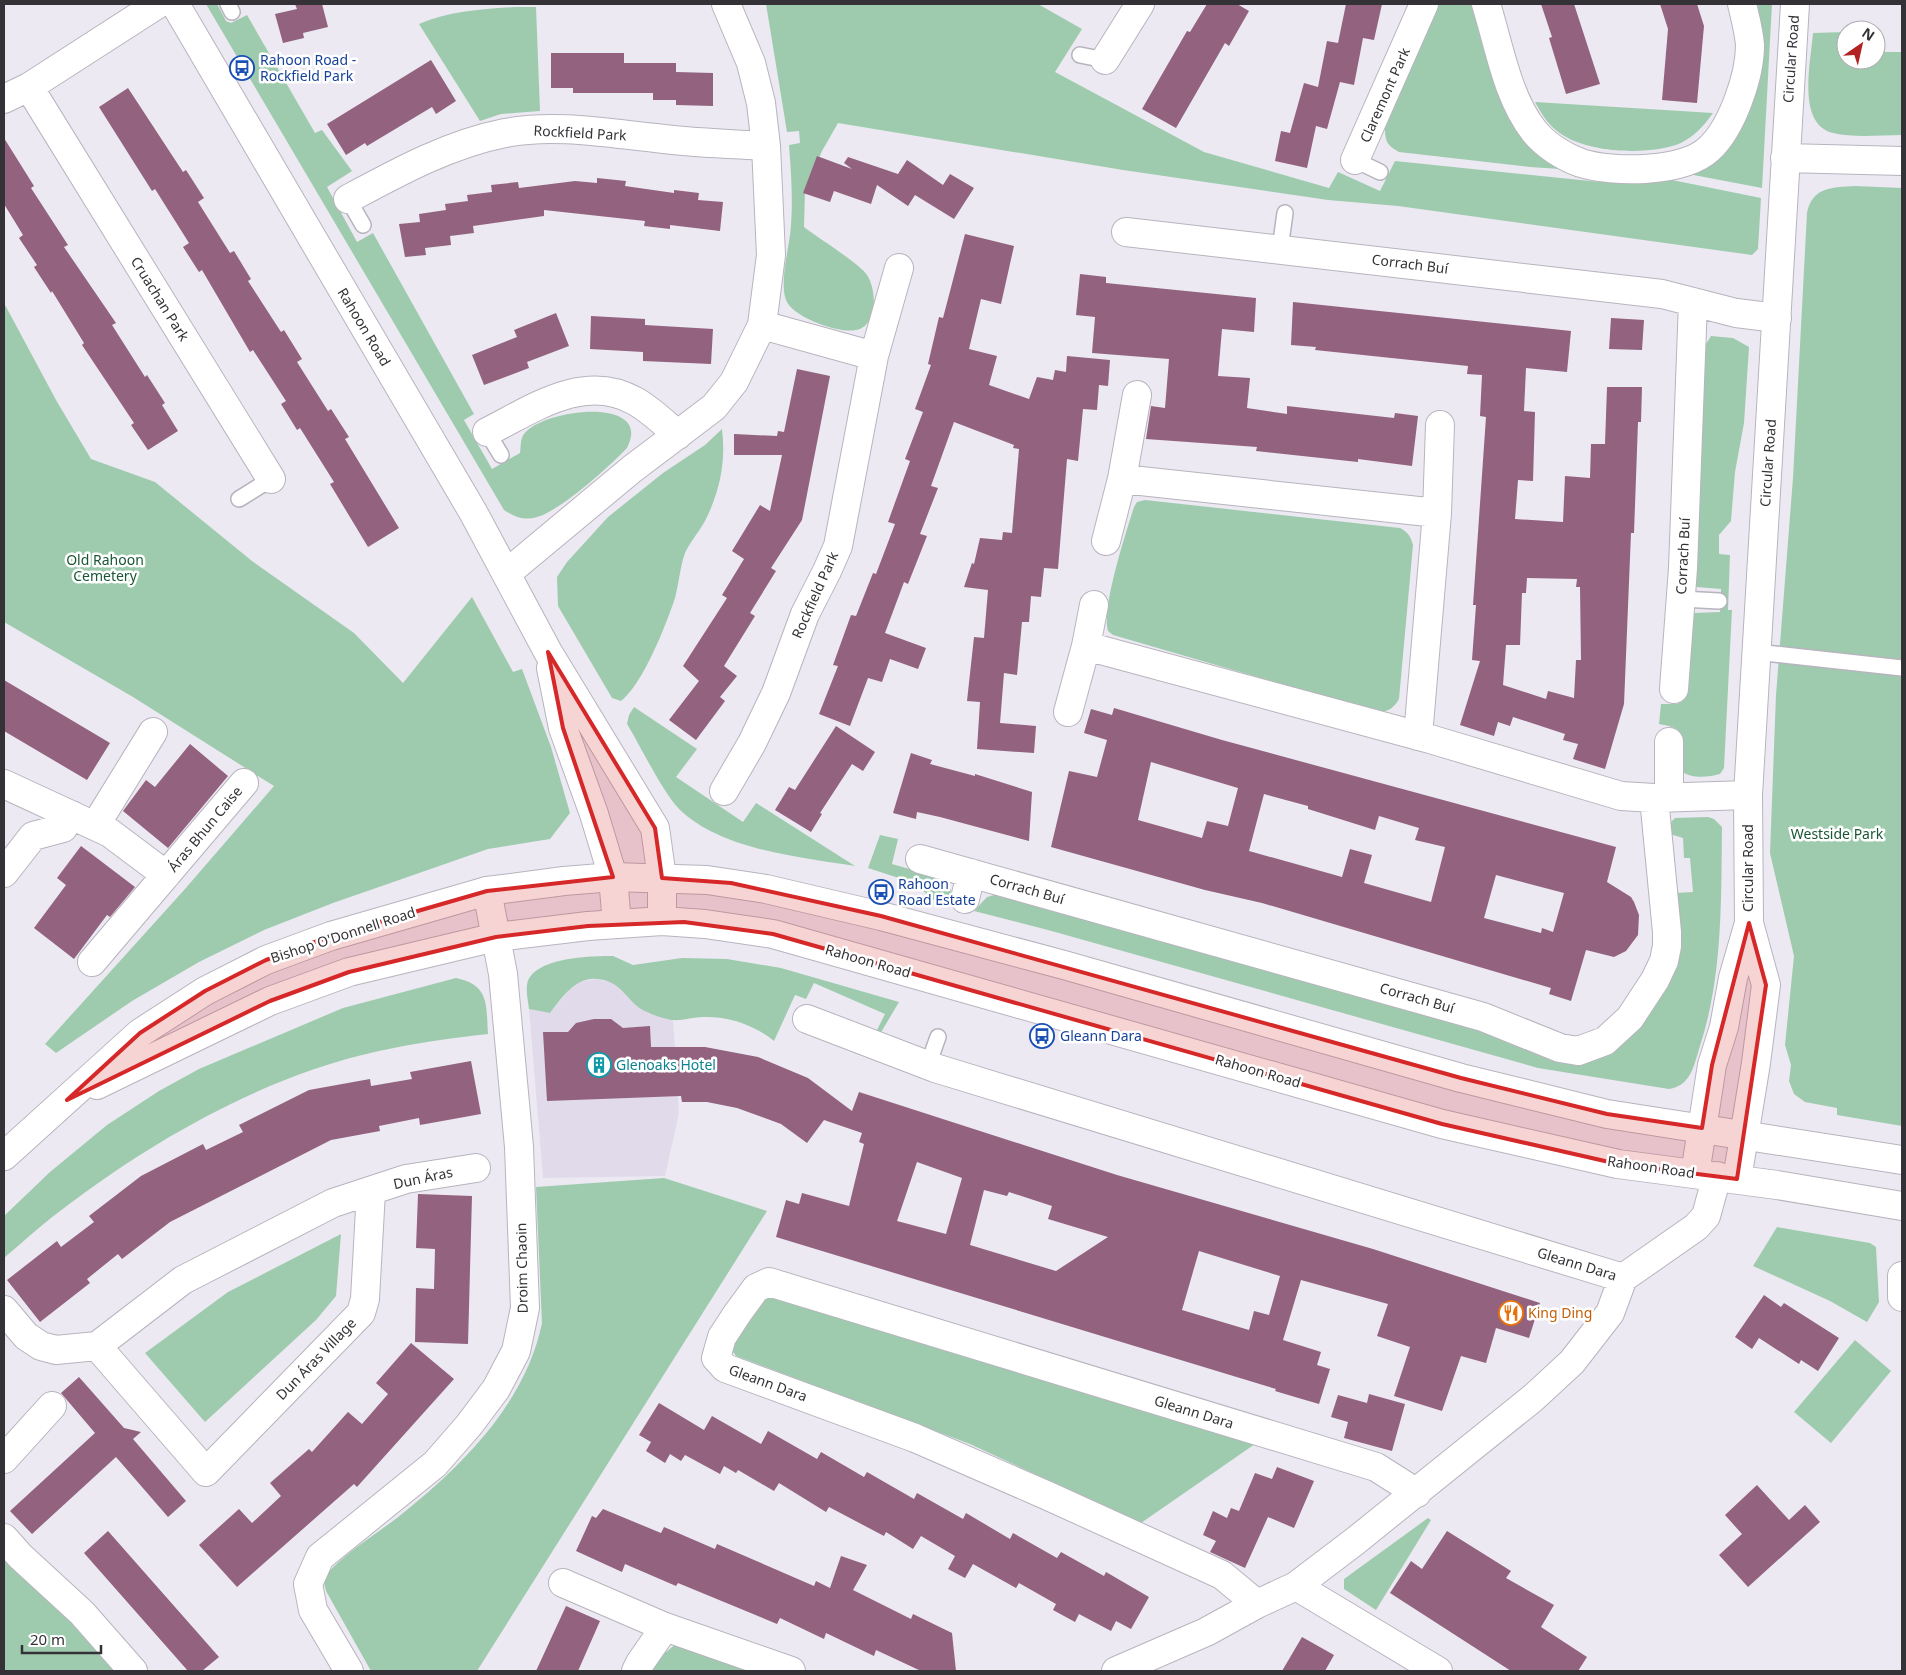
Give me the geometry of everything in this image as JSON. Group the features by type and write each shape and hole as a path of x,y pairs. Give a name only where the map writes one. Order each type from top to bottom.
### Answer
{"street":[{"path":"4,99 29,87 158,4"},
{"name":"Rahoon Road","path":"175,4 507,573 548,652 655,828 662,878 662,921 705,924 773,934 1442,1124 1618,1164 1902,1206"},
{"path":"507,573 632,469 714,408 734,382 762,325 771,255 766,146 761,103 752,63 726,4"},
{"path":"1092,58 1140,4"},
{"name":"Claremont Park","path":"1355,160 1424,4"},
{"path":"1486,4 1513,92 1521,111 1535,132 1562,154 1581,163 1629,169 1668,166 1691,159 1708,151 1722,134 1733,112 1748,67 1750,44 1742,4"},
{"name":"Circular Road","path":"1716,1177 1745,1134 1766,985 1749,923 1748,795 1795,4"},
{"name":"Cruachan Park","path":"29,87 271,478"},
{"name":"Rockfield Park","path":"348,199 388,178 452,149 490,136 528,130 570,130 697,142 766,146"},
{"path":"1785,158 1902,160"},
{"name":"Corrach Buí","path":"1126,232 1662,294 1736,313 1777,318"},
{"name":"Rockfield Park","path":"724,791 752,743 776,693 805,614 828,571 838,546 874,356 899,268"},
{"name":"Corrach Buí","path":"1674,689 1681,599 1693,302"},
{"path":"762,325 874,356"},
{"path":"487,432 558,397 588,390 611,392 634,400 678,435"},
{"path":"1106,540 1122,479 1137,396"},
{"path":"1418,736 1437,513 1440,424"},
{"path":"1122,479 1437,513"},
{"path":"1068,712 1086,646 1094,605"},
{"path":"1086,646 1418,736 1621,796 1662,798 1748,795"},
{"name":"Rahoon Road","path":"548,652 563,728 594,814 613,877 617,924"},
{"path":"4,873 33,836 63,828 76,817 153,732"},
{"name":"Corrach Buí","path":"920,859 1484,1017 1560,1048 1578,1051 1605,1041 1622,1027 1650,989 1664,960 1667,932 1662,798 1670,742"},
{"name":"Áras Bhun Caise","path":"92,962 244,783"},
{"name":"Áras Bhun Caise","path":"4,784 76,817 127,845 166,876"},
{"name":"Corrach Buí","path":"965,899 971,873"},
{"name":"Bishop O'Donnell Road","path":"4,1156 140,1034 204,991 266,960 332,936 487,891 613,877 662,878"},
{"path":"662,878 740,884 881,916 1064,965 1461,1078 1607,1114 1745,1134 1902,1160"},
{"name":"Droim Chaoin","path":"349,1671 313,1610 308,1584 320,1557 424,1474 446,1454 496,1389 516,1351 522,1330 525,1308 519,1147 503,974 487,891"},
{"name":"Bishop O'Donnell Road","path":"67,1100 270,1001 349,972 496,937 662,921"},
{"name":"Circular Road","path":"1716,1177 1702,1128 1712,1065 1724,1026 1733,978 1749,923"},
{"name":"Gleann Dara","path":"807,1019 928,1065 1623,1278"},
{"name":"Dun Áras","path":"371,1191 406,1179 476,1168"},
{"name":"Gleann Dara","path":"1116,1671 1206,1632 1257,1604 1296,1586 1417,1494 1522,1408 1572,1362 1610,1313 1623,1278 1647,1263 1701,1222 1706,1216 1716,1177"},
{"path":"4,1310 26,1336 41,1346 56,1350 97,1346 183,1280 333,1203 371,1191"},
{"name":"Dun Áras Village","path":"97,1346 206,1472 361,1313 364,1299 371,1191"},
{"path":"1902,1276 1902,1298"},
{"name":"Gleann Dara","path":"1257,1604 1222,1575 1046,1495 915,1438 725,1368 716,1358 722,1338 756,1288 769,1282 1376,1467 1417,1494"},
{"path":"4,1459 52,1406"},
{"path":"4,1538 20,1556 82,1613 133,1671"},
{"path":"563,1583 664,1626 791,1671"},
{"path":"1296,1586 1438,1671"},
{"path":"636,1671 664,1626"}],"lane":[{"name":"Claremont Park","path":"1355,160 1380,172"},
{"name":"Rockfield Park","path":"348,199 363,226"},
{"path":"1280,249 1285,213"},
{"path":"487,432 501,455"},
{"name":"Cruachan Park","path":"239,500 271,478"},
{"path":"1681,599 1719,601"},
{"path":"1756,652 1902,668"},
{"path":"928,1065 938,1037"}],"highlighted area":[{"path":"548,652 655,828 662,878 731,883 881,916 1461,1078 1607,1114 1702,1128 1712,1065 1749,923 1766,985 1737,1179 1618,1164 1442,1124 773,934 684,922 588,926 496,937 349,972 270,1001 67,1100 140,1033 205,991 266,960 331,936 487,891 613,877 563,728"}],"shaded area":[{"path":"596,979 614,983 638,1007 673,1020 679,1113 665,1176 543,1178 529,1009 550,1013 570,989 580,982"}],"green space":[{"path":"206,4 217,4 226,21 231,23 247,15 315,133 322,130 352,171 327,187 357,242 373,233 474,414 464,420 492,469 520,453 524,434 535,425 552,418 572,413 593,412 612,414 625,420 631,431 627,448 597,477 571,498 547,513 528,519 512,515 504,510"},
{"path":"766,4 1038,4 1082,29 1055,72 1204,152 1329,188 1338,172 1380,191 1395,161 1600,182 1672,180 1761,198 1758,249 1752,255 1398,206 1328,200 1123,170 838,123 822,151 805,190 804,227 863,270 873,289 874,307 872,315 863,327 848,331 828,327 797,312 786,300 784,292 784,273 792,215 789,145 800,143 799,131 787,132"},
{"path":"1433,4 1477,4 1503,91 1589,171 1530,167 1399,152 1390,146 1385,129 1379,127"},
{"path":"1752,4 1772,4 1762,188 1683,173 1719,148"},
{"path":"515,7 536,7 540,111 501,114 480,121 419,24 454,13"},
{"path":"1836,32 1836,70 1886,70 1886,52 1902,52 1902,135 1841,135 1821,127 1814,118 1808,90 1813,33"},
{"path":"1535,102 1713,113 1697,132 1676,145 1633,151 1586,145 1561,134 1546,120"},
{"name":"Westside Park","path":"1855,186 1902,188 1902,1126 1837,1115 1837,1108 1805,1102 1794,1094 1789,1081 1791,1065 1785,1045 1794,956 1770,853 1776,695 1793,478 1807,213 1810,204 1819,193 1831,188"},
{"name":"Old Rahoon Cemetery","path":"4,303 56,400 91,459 155,482 252,561 354,633 403,683 472,597 513,672 522,669 551,747 570,813 550,839 488,849 333,903 264,930 199,962 132,1001 56,1053 45,1044 185,889 274,786 133,697 4,622"},
{"path":"1711,336 1733,338 1749,347 1744,423 1735,472 1731,521 1719,535 1719,554 1730,555 1728,610 1732,610 1724,768 1720,774 1701,777 1691,776 1683,772 1683,743 1680,733 1669,726 1659,724 1661,704 1677,704 1683,701 1693,613 1720,612 1721,589 1697,587 1695,585 1706,344"},
{"path":"722,429 723,453 721,476 715,499 705,521 685,553 675,598 666,623 653,653 637,682 621,701 612,698 558,606 557,577 567,562 608,517 663,473 705,445"},
{"path":"1145,500 1400,528 1405,531 1413,545 1399,699 1395,705 1388,710 1378,712 1113,635 1108,631 1108,606 1120,551 1134,507 1137,502"},
{"path":"634,707 697,749 676,777 743,822 756,803 855,866 762,850 716,834 696,823 672,801 627,724 629,715"},
{"path":"1708,817 1714,819 1722,827 1717,965 1708,1019 1696,1060 1687,1079 1682,1084 1669,1089 1538,1068 1048,930 935,901 914,883 868,868 880,835 898,839 892,864 944,879 950,888 951,905 974,911 987,897 998,894 1447,1020 1488,1033 1553,1061 1580,1064 1598,1058 1632,1031 1675,893 1693,892 1690,858 1684,858 1683,838 1670,834 1668,825 1675,818"},
{"path":"613,956 633,965 682,958 727,959 781,968 899,1002 880,1034 875,1034 885,1014 814,983 806,999 795,995 774,1041 750,1026 722,1018 703,1017 672,1020 659,1017 640,1008 616,985 597,979 582,981 576,985 564,995 550,1013 529,1009 527,985 531,976 539,969 564,960"},
{"path":"456,978 467,981 481,991 486,1005 488,1034 379,1051 337,1062 256,1092 177,1133 139,1156 60,1211 4,1258 4,1216 50,1172 107,1125 159,1091 199,1069 343,1008"},
{"path":"664,1178 767,1211 477,1671 371,1671 326,1591 324,1583 326,1575 350,1552 397,1518 444,1478 487,1432 505,1408 521,1381 533,1353 542,1323 536,1187"},
{"path":"1777,1227 1870,1243 1876,1247 1879,1302 1867,1322 1830,1301 1753,1266"},
{"path":"341,1234 336,1296 316,1320 205,1422 145,1353 228,1292"},
{"path":"768,1297 778,1298 1255,1444 1141,1523 970,1444 736,1356 731,1349 759,1303"},
{"path":"1855,1340 1891,1371 1831,1443 1794,1412"},
{"path":"1428,1518 1431,1520 1376,1610 1344,1589 1344,1579"},
{"path":"4,1555 56,1605 119,1671 4,1671"},
{"path":"676,1644 760,1671 651,1671 656,1660"}],"building":[{"path":"295,4 322,4 328,27 303,33 304,38 283,43 275,14 297,9"},
{"path":"1207,4 1237,4 1249,11 1229,46 1225,43 1176,128 1142,109 1187,31 1190,32"},
{"path":"1346,4 1382,4 1374,40 1363,38 1354,85 1340,82 1327,129 1316,126 1307,168 1275,161 1281,131 1290,133 1304,83 1318,87 1327,41 1338,43"},
{"path":"1541,4 1574,4 1600,84 1566,94 1549,38 1552,37"},
{"path":"1660,4 1697,4 1704,26 1697,103 1662,100 1668,29"},
{"path":"551,53 624,53 624,63 676,63 676,72 713,73 713,106 676,105 676,100 653,100 653,93 573,93 573,88 551,88"},
{"path":"431,60 456,101 436,114 432,107 367,146 365,143 346,155 327,124"},
{"path":"128,88 183,172 186,170 204,198 198,202 230,253 234,251 251,279 248,281 281,332 284,330 302,359 297,362 328,411 331,409 349,437 345,439 399,528 368,547 330,484 334,482 300,428 297,430 281,404 286,401 253,350 250,352 202,270 199,272 183,247 189,243 155,189 152,191 99,107"},
{"path":"4,138 34,186 31,188 68,245 64,247 116,323 112,325 145,377 147,375 165,403 162,405 178,431 148,450 131,425 134,423 82,345 84,343 52,291 51,293 34,267 37,265 19,238 23,235 4,204"},
{"path":"817,156 852,169 844,163 848,157 898,174 907,160 943,185 950,174 974,188 954,219 915,195 908,206 877,185 871,204 834,191 830,202 803,193"},
{"path":"597,178 626,181 625,186 674,193 674,190 699,193 698,200 723,202 720,231 670,225 670,229 644,226 645,221 544,210 544,216 473,226 474,233 450,236 451,245 425,248 426,255 405,257 399,224 420,222 419,214 446,210 445,204 468,201 467,195 492,192 491,185 518,182 519,188 575,181 597,183"},
{"path":"965,234 1014,246 1001,304 981,299 969,349 997,356 989,385 1029,399 1037,377 1053,380 1055,370 1066,372 1067,356 1110,360 1108,386 1099,385 1097,410 1083,409 1078,461 1067,459 1058,569 1044,568 1041,597 1031,596 1029,622 1022,622 1017,675 1004,673 1000,723 1036,726 1034,753 977,749 980,702 967,701 974,637 984,638 988,590 964,587 972,563 974,564 980,538 1002,540 1003,532 1012,533 1019,449 1013,448 1014,445 954,422 931,486 938,488 920,534 927,536 908,584 904,582 885,633 926,648 918,669 890,659 882,682 868,678 850,726 819,714 838,666 833,665 851,615 856,616 873,573 876,574 895,524 888,522 910,461 905,459 923,412 915,409 931,365 928,364 939,317 943,318"},
{"path":"1080,274 1106,277 1106,283 1256,298 1254,332 1222,329 1218,376 1250,378 1247,408 1287,414 1287,406 1394,418 1395,413 1418,416 1412,466 1358,459 1358,462 1256,451 1257,447 1146,439 1151,406 1165,408 1169,359 1092,353 1095,317 1076,315"},
{"path":"1293,302 1571,331 1567,372 1526,368 1524,411 1535,412 1533,481 1518,480 1515,519 1563,522 1565,476 1590,478 1591,444 1605,444 1607,387 1642,387 1641,422 1638,422 1634,533 1631,533 1624,704 1605,769 1573,759 1578,744 1563,740 1565,734 1513,717 1510,726 1498,722 1494,736 1460,725 1480,661 1472,660 1476,605 1473,605 1486,417 1480,416 1482,375 1467,374 1468,366 1315,350 1316,347 1291,345","holes":["1527,578 1577,579 1576,587 1580,587 1581,660 1576,660 1574,698 1548,691 1546,699 1503,685 1506,645 1520,645 1522,593 1526,593"]},
{"path":"556,313 569,346 527,362 529,368 484,385 472,355 517,337 514,330"},
{"path":"591,316 645,319 645,325 713,329 711,364 643,361 643,352 590,349"},
{"path":"1611,318 1644,320 1642,350 1609,349"},
{"path":"797,369 830,376 802,520 771,568 776,571 750,613 755,616 724,666 737,676 720,697 725,701 696,740 669,720 699,681 683,666 727,598 722,595 744,559 732,551 760,505 770,511 782,455 734,455 734,434 777,436 778,431 784,432"},
{"path":"4,680 110,743 87,780 4,731"},
{"path":"1114,708 1222,740 1616,847 1607,882 1631,897 1634,902 1639,915 1638,935 1626,951 1614,957 1586,950 1571,1001 1549,994 1551,988 1262,903 1205,890 1051,847 1069,771 1097,777 1107,740 1084,733 1091,709 1112,715","holes":["1151,762 1238,788 1228,826 1207,821 1202,838 1138,820","1264,794 1308,806 1308,809 1375,830 1379,816 1419,828 1415,840 1445,847 1431,902 1364,883 1372,855 1350,849 1342,877 1249,851","1496,875 1564,893 1553,932 1542,928 1541,933 1484,918"]},
{"path":"836,726 875,752 863,771 852,764 820,813 822,814 811,832 775,810 789,787 795,790"},
{"path":"190,744 228,776 168,848 123,811 146,780 155,787"},
{"path":"911,753 932,760 930,764 975,776 975,774 1032,792 1029,841 917,812 916,819 893,813"},
{"path":"81,846 135,887 110,917 107,915 74,959 34,928 66,885 57,878"},
{"path":"594,1019 611,1019 623,1028 650,1026 651,1047 705,1047 758,1057 808,1078 852,1111 859,1092 1117,1175 1373,1249 1540,1303 1529,1338 1496,1328 1486,1363 1461,1356 1442,1411 1394,1396 1410,1347 1377,1336 1388,1304 1301,1280 1283,1340 1321,1352 1317,1365 1330,1369 1319,1404 1275,1391 1276,1389 776,1237 786,1200 799,1204 802,1193 849,1206 864,1144 859,1142 862,1133 824,1120 807,1143 781,1124 737,1108 707,1102 682,1102 681,1096 547,1101 543,1032 568,1032 576,1023","holes":["917,1162 962,1178 946,1234 897,1221","984,1190 1007,1196 1009,1192 1052,1206 1048,1219 1108,1237 1056,1271 970,1245","1199,1251 1280,1276 1269,1315 1254,1311 1249,1330 1182,1310"]},
{"path":"471,1061 481,1114 420,1125 419,1118 379,1126 380,1131 331,1140 170,1222 122,1259 118,1254 87,1279 90,1283 40,1322 7,1280 57,1241 61,1247 94,1222 89,1216 141,1176 203,1144 206,1150 243,1132 239,1125 309,1090 370,1079 371,1086 412,1079 410,1072"},
{"path":"418,1194 472,1196 468,1344 415,1342 416,1288 434,1289 435,1249 416,1248"},
{"path":"1764,1295 1781,1307 1784,1303 1839,1338 1818,1371 1801,1360 1799,1364 1759,1338 1752,1349 1735,1337"},
{"path":"411,1343 454,1379 357,1487 354,1484 237,1587 199,1545 239,1509 252,1523 281,1496 270,1483 309,1449 312,1452 348,1412 362,1424 388,1394 376,1383"},
{"path":"79,1377 124,1428 141,1432 133,1439 186,1501 168,1517 116,1457 32,1534 10,1511 95,1433 61,1393"},
{"path":"1369,1394 1405,1404 1392,1451 1344,1438 1348,1422 1331,1417 1338,1395 1367,1403"},
{"path":"659,1403 704,1430 712,1416 761,1444 768,1431 817,1459 821,1452 864,1477 867,1472 914,1499 917,1493 963,1519 966,1513 1010,1539 1013,1533 1057,1558 1061,1552 1104,1576 1106,1572 1149,1597 1131,1629 1116,1621 1111,1631 1079,1614 1075,1622 1053,1610 1056,1604 1019,1583 1016,1588 973,1564 965,1578 948,1569 955,1556 921,1536 913,1549 886,1532 884,1536 829,1507 826,1512 779,1483 774,1491 738,1470 736,1473 724,1466 720,1474 685,1455 681,1461 670,1454 665,1463 646,1451 651,1442 639,1435"},
{"path":"1277,1467 1314,1481 1294,1528 1268,1517 1245,1568 1210,1552 1216,1541 1203,1535 1213,1511 1227,1518 1231,1508 1239,1511 1255,1473 1272,1479"},
{"path":"1757,1485 1789,1520 1805,1505 1820,1522 1748,1587 1719,1555 1742,1534 1725,1515"},
{"path":"603,1509 661,1533 664,1527 715,1549 717,1544 814,1586 816,1581 830,1588 841,1556 867,1565 853,1590 911,1619 913,1614 952,1633 956,1671 921,1671 876,1650 874,1656 826,1633 824,1639 780,1618 777,1624 678,1583 676,1586 625,1564 622,1572 576,1551 592,1516 596,1518"},
{"path":"108,1531 219,1657 202,1671 188,1671 84,1553"},
{"path":"1447,1531 1511,1571 1506,1578 1554,1605 1541,1627 1587,1657 1578,1671 1511,1671 1390,1593 1411,1561 1422,1569"},
{"path":"566,1606 600,1621 578,1671 536,1671"},
{"path":"1302,1637 1334,1655 1325,1671 1282,1671"}],"place":[{"name":"Rahoon Road - Rockfield Park","path":"242,68"},
{"name":"Rahoon Road Estate","path":"881,892"},
{"name":"Gleann Dara","path":"1042,1036"},
{"name":"Glenoaks Hotel","path":"599,1065"},
{"name":"King Ding","path":"1511,1313"}]}
